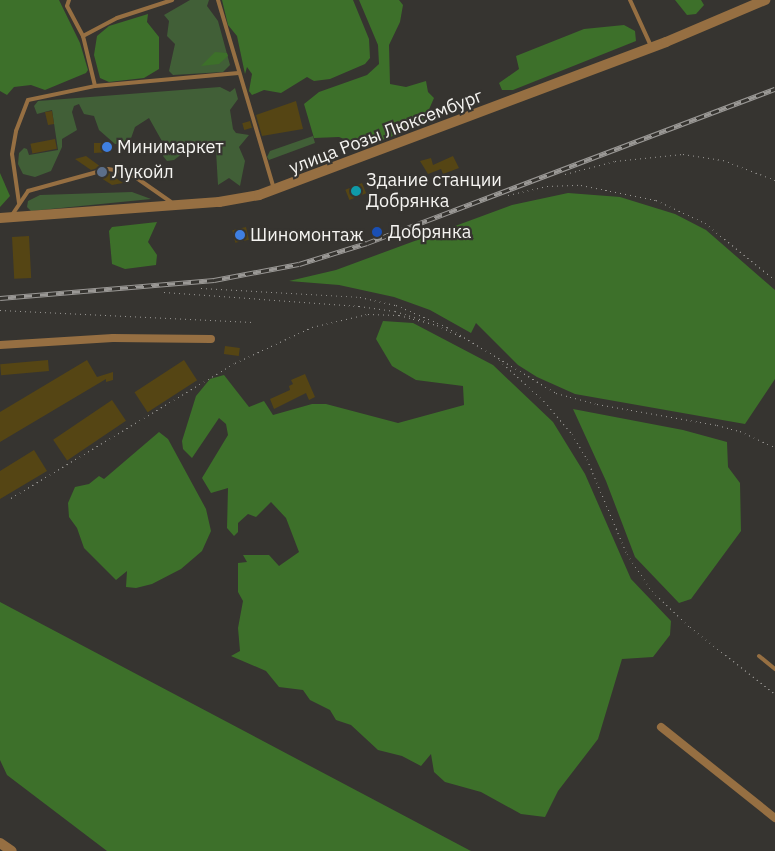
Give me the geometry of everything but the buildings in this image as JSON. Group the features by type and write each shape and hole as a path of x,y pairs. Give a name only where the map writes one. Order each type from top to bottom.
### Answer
{"street":[{"name":"улица Розы Люксембург","path":"5,218 233,200 274,191 652,48 765,0"},
{"path":"0,345 112,338 211,339"},
{"path":"661,727 775,818"},
{"path":"0,843 12,851"}],"lane":[{"path":"69,0 67,8 83,36 95,86"},
{"path":"83,36 117,18 172,0"},
{"path":"218,0 274,191"},
{"path":"630,0 652,48"},
{"path":"19,203 12,154 25,104 32,98 95,86 238,73"},
{"path":"5,218 28,191 36,187 114,169 128,172 174,205"},
{"path":"759,656 775,669"}],"path":[{"path":"565,174 615,160 683,154 723,160 775,180"},
{"path":"508,195 547,186 581,185 656,200 681,210 713,229 775,280"},
{"path":"201,288 384,301 422,314 538,384 562,395 621,409 717,424 775,447"},
{"path":"164,292 372,307 437,325 476,345"},
{"path":"0,310 253,322"},
{"path":"11,498 235,363 312,326 368,314 399,315 437,325"},
{"path":"486,351 544,401 572,434 587,459 627,554 652,591 690,627 775,694"}],"green space":[{"path":"0,0 59,0 80,43 88,70 86,73 45,90 31,85 14,87 7,95 0,91"},
{"path":"190,0 209,0 207,6 218,21 230,65 223,72 173,75 169,71 175,44 167,36 169,21 164,15"},
{"path":"222,0 353,0 369,39 370,58 365,64 330,79 314,81 307,77 281,93 264,90 252,95 249,91 252,74 247,67 245,74 237,36 228,25"},
{"path":"359,0 399,0 403,5 400,22 389,45 390,84 406,87 426,81 428,92 434,98 427,114 432,121 364,147 339,137 314,138 304,104 319,92 367,75 379,64 378,45"},
{"path":"675,0 701,0 704,5 696,14 687,15"},
{"path":"148,14 147,22 159,37 159,69 144,78 109,82 100,78 94,55 97,36 109,26"},
{"path":"624,25 635,31 636,41 513,90 502,90 499,83 519,69 516,56 584,29"},
{"path":"215,52 227,53 228,56 219,64 201,66"},
{"path":"220,87 230,92 235,88 238,99 230,110 233,129 236,133 249,135 239,147 245,161 240,186 229,178 218,185 216,151 209,144 204,142 195,144 174,160 167,161 163,156 163,143 149,118 135,127 129,144 115,144 99,130 94,116 84,114 79,104 74,106 72,112 77,130 62,139 62,147 51,171 35,177 23,174 18,164 19,153 24,148 27,149 29,155 58,150 52,110 37,114 34,106 38,101"},
{"path":"313,136 315,143 269,160 267,157 270,151"},
{"path":"0,173 10,196 0,207"},
{"path":"132,192 151,199 31,211 27,207 28,201 40,195"},
{"path":"568,193 620,197 675,214 706,230 775,290 775,379 745,424 575,394 537,377 518,365 476,323 471,333 430,310 394,297 339,285 289,281 336,270 512,205"},
{"path":"157,222 148,242 157,255 156,265 125,269 112,264 109,231 112,227"},
{"path":"383,321 413,323 493,365 553,422 585,474 631,579 671,621 670,635 653,657 622,659 598,739 558,791 545,817 521,814 481,792 445,782 434,772 431,754 421,766 402,756 378,750 351,725 336,720 330,710 310,700 303,690 279,687 266,671 231,656 240,651 238,628 243,601 238,592 238,563 247,562 243,555 269,555 279,566 299,552 286,518 271,502 256,517 248,514 238,523 238,532 234,536 227,528 228,488 211,493 202,478 228,435 226,424 219,418 192,458 183,449 182,441 196,396 210,379 224,375 249,407 264,401 273,415 312,404 326,404 398,423 464,405 463,386 416,380 392,366 376,339"},
{"path":"573,409 683,430 727,442 728,467 740,483 741,531 691,599 679,603 635,557 606,481"},
{"path":"159,432 168,439 206,509 211,531 202,551 181,569 152,584 136,588 126,587 127,571 116,580 84,548 77,528 69,517 68,503 75,487 89,484 99,476 104,479"},
{"path":"0,602 471,851 107,851 7,775 0,760"}],"railway":[{"path":"0,298 214,280 299,264 367,243 775,89"}],"place":[{"name":"Минимаркет","path":"107,147"},
{"name":"Лукойл","path":"102,172"},
{"name":"Здание станции Добрянка","path":"356,191"},
{"name":"Добрянка","path":"377,232"},
{"name":"Шинoмонтаж","path":"240,235"}]}
